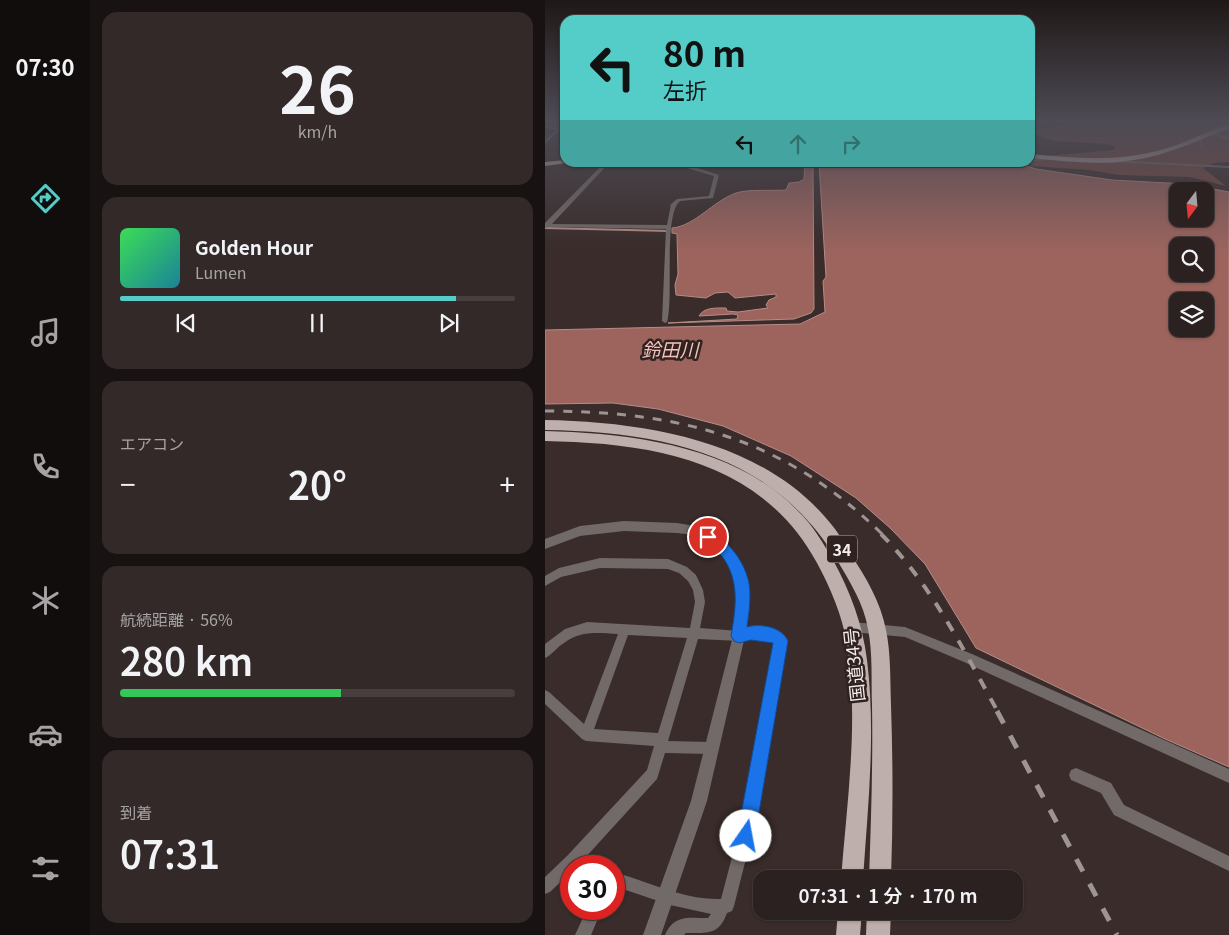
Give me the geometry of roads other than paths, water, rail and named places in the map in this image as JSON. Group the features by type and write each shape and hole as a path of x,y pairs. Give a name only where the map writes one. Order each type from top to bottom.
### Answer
{"highway":[{"name":"国道34号","path":"545,425 615,428 674,438 722,454 779,484 806,506 843,550 859,582 877,628 882,732 880,870"},
{"name":"国道34号","path":"545,436 609,438 655,446 696,457 731,472 755,486 787,509 812,540 838,584 852,627 859,674 861,755 853,870"},
{"path":"848,935 849,920"},
{"path":"878,935 879,920"}],"street":[{"path":"1202,166 1229,167"},
{"path":"546,226 603,167"},
{"path":"665,321 669,230 675,202 711,197 717,175 689,167"},
{"path":"546,226 669,230"},
{"path":"545,544 580,530 624,526 677,528 695,531 721,546 730,557 741,579 743,601 739,636 699,801 652,935"},
{"path":"545,581 559,573 600,563 668,564 683,570 692,578 698,590 700,602 694,633 652,774 585,855"},
{"path":"545,652 557,640 572,630 587,627 739,636 751,632 776,636 781,641 748,828 727,906 715,908 666,896 625,883"},
{"path":"852,627 905,632 968,658 1229,776"},
{"path":"586,734 625,629"},
{"path":"545,696 586,734 711,748"},
{"path":"1076,775 1106,788 1119,810 1229,864"},
{"path":"545,887 560,877"},
{"path":"673,935 683,925 711,926 717,920 721,907"},
{"path":"583,935 590,920"}],"water":[{"path":"805,167 813,167 814,309 811,313 794,319 668,323 737,319 738,315 733,314 699,316 704,311 711,309 726,308 727,311 738,312 768,308 766,305 769,300 776,297 776,294 735,298 728,292 715,293 706,298 676,295 675,285 678,274 677,234 672,233 672,228 688,223 736,193 786,190 789,183 799,182 804,179"},
{"name":"鈴田川","path":"819,167 1030,167 1112,180 1169,183 1169,228 1214,228 1214,189 1229,192 1229,767 1165,739 976,648 925,564 890,528 856,498 791,456 723,426 658,409 613,403 545,404 545,330 800,324 825,312 823,281 826,277"}],"waterway":[{"path":"545,228 669,231"}],"railway":[{"path":"545,411 594,412 641,417 685,425 727,437 768,453 808,475 846,502 883,535"},
{"path":"881,534 916,574 931,596 998,712"},
{"path":"997,711 1117,935"}]}
